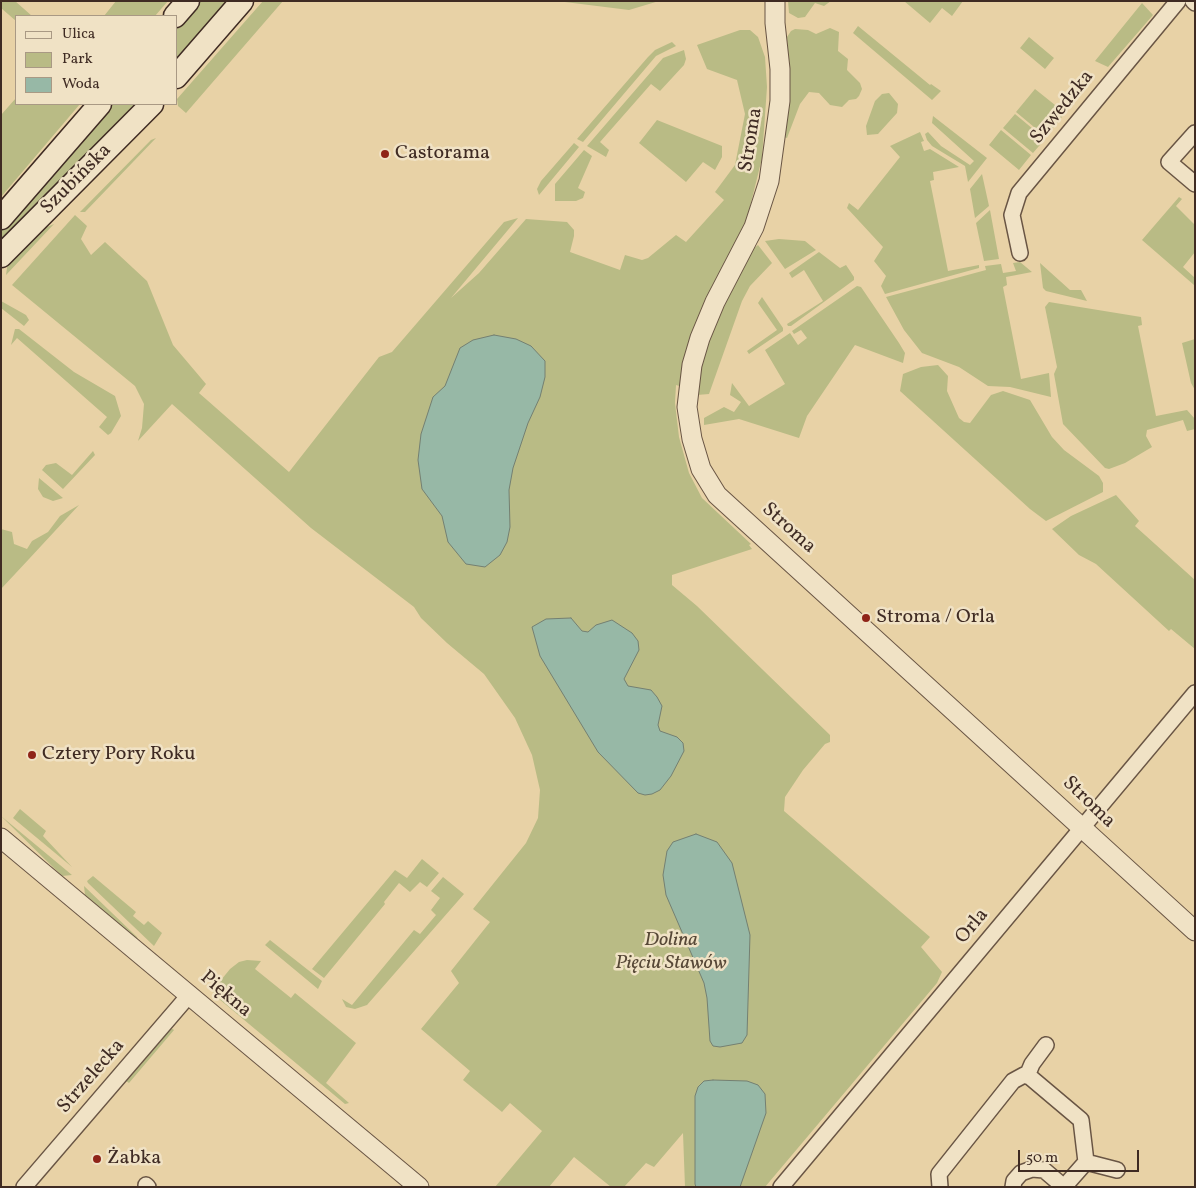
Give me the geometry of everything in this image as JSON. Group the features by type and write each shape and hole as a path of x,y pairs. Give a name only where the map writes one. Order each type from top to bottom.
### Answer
{"main road":[{"path":"176,15 188,1"},
{"path":"178,75 242,1"},
{"name":"Szubińska","path":"1,218 99,105"},
{"name":"Szubińska","path":"1,256 151,105"}],"street":[{"name":"Stroma","path":"761,1 774,23"},
{"name":"Stroma","path":"776,1 774,23 780,69 780,101 776,142 767,189 747,243 711,310 692,365 687,407 692,439 701,469 717,495 1195,931"},
{"name":"Szwedzka","path":"1020,253 1012,215 1020,193 1178,1"},
{"path":"1195,133 1169,162 1195,184"},
{"name":"Orla","path":"782,1187 1195,693"},
{"name":"Piękna","path":"1,838 419,1187"},
{"name":"Strzelecka","path":"24,1187 190,994"},
{"path":"1027,1076 1032,1064 1046,1045"},
{"path":"940,1187 939,1174 1013,1081 1020,1076 1027,1076 1080,1120 1086,1162 1064,1187 1044,1170 1032,1168 1021,1173 1013,1187"},
{"path":"1086,1162 1116,1170"}],"green space":[{"path":"1,1 15,1 31,15 15,15 15,20 1,8"},
{"path":"116,1 168,1 156,15 105,15"},
{"path":"200,1 230,1 178,62 178,27"},
{"path":"263,1 283,1 186,113 178,106 178,98"},
{"path":"557,1 659,1 629,10"},
{"path":"788,1 831,1 824,6 815,3 805,17 798,18 789,13"},
{"path":"904,1 963,1 952,16 942,8 930,23"},
{"path":"1142,3 1153,15 1108,67 1095,61"},
{"path":"858,26 930,85 941,91 932,100 853,33"},
{"path":"830,28 839,32 838,51 848,59 847,70 860,83 862,89 856,99 849,100 842,107 830,105 819,93 809,92 800,104 787,138 784,137 788,60 787,37 795,29 808,30 816,34"},
{"name":"Dolina Pięciu Stawów","path":"740,30 750,30 758,37 765,57 767,87 762,158 749,211 754,227 689,389 676,385 675,403 679,437 689,473 702,498 751,544 749,545 752,549 672,575 672,585 697,606 830,735 830,742 825,744 803,770 785,797 784,811 930,937 921,947 942,972 937,983 765,1187 685,1187 683,1133 654,1167 646,1163 624,1187 611,1187 574,1157 549,1187 495,1187 542,1131 510,1103 502,1112 463,1080 470,1071 421,1029 459,983 451,971 490,922 473,909 526,843 538,818 540,790 532,755 515,718 484,674 447,643 421,618 414,607 311,528 172,404 138,441 142,428 144,404 135,386 12,285 75,215 87,226 81,239 91,255 105,242 147,281 173,345 206,384 199,393 289,472 379,357 392,352 504,222 518,218 451,298 479,273 526,219 567,222 574,230 570,252 620,270 625,255 642,260 648,258 676,235 686,242 724,200 715,192 735,165 745,114 737,80 707,69 697,45"},
{"path":"1029,37 1054,58 1045,69 1020,48"},
{"path":"672,42 676,46 656,56 583,142 577,139 648,57 655,50"},
{"path":"684,50 686,59 684,65 660,91 651,84 600,142 609,150 606,157 587,146 663,58"},
{"path":"1035,89 1065,113 1046,137 1016,112"},
{"path":"889,93 898,104 897,113 878,134 867,135 866,126 875,101 882,94"},
{"path":"15,99 15,105 79,105 1,197 1,115"},
{"path":"110,105 139,105 1,244 1,230"},
{"path":"1015,114 1045,139 1033,153 1003,128"},
{"path":"933,116 987,158 968,182 965,166 932,146 927,140 925,134 928,132 941,146 970,165 974,161 932,123"},
{"path":"657,120 722,146 722,157 715,170 703,162 686,182 639,143"},
{"path":"1001,130 1031,155 1019,170 989,145"},
{"path":"920,132 924,141 921,142 924,151 930,149 959,167 933,172 934,180 930,181 948,271 979,265 979,268 885,294 881,286 886,276 874,261 883,247 847,208 849,203 858,210 900,157 890,146"},
{"path":"156,138 85,212 80,212 151,140"},
{"path":"574,143 579,147 539,195 537,189 541,181"},
{"path":"584,150 592,156 578,188 585,192 583,198 576,201 555,201 555,184"},
{"path":"982,174 989,206 975,218 970,189"},
{"path":"1179,197 1182,199 1176,206 1195,225 1195,252 1183,267 1195,278 1194,285 1142,240"},
{"path":"990,210 999,259 984,261 976,223"},
{"path":"54,224 6,275 8,261 40,230"},
{"path":"779,239 805,241 816,250 785,269 765,241"},
{"path":"758,245 772,263 750,286 742,301 709,394 697,395 703,354 724,304 753,249"},
{"path":"819,252 840,268 846,265 854,280 791,326 788,326 787,324 823,301 804,270 792,278 789,273"},
{"path":"1020,262 1032,272 1006,277 1007,285 1003,287 1021,379 1049,373 1051,397 1010,387 988,386 959,367 922,353 904,330 886,297 986,270 985,266 1001,264 1003,273 1016,271 1013,263"},
{"path":"1040,263 1070,290 1081,290 1087,301 1046,291 1043,288"},
{"path":"857,286 861,287 905,353 903,363 855,345 807,416 799,438 739,419 704,425 704,418 724,407 734,412 741,402 730,395 732,383 749,406 785,384 765,350 790,333 798,345 807,338 801,330 794,334 792,331"},
{"path":"762,297 783,328 783,331 749,354 747,351 777,330 758,303"},
{"path":"1,301 26,315 29,320 24,326 1,308"},
{"path":"1049,302 1141,317 1142,325 1138,326 1156,416 1187,410 1195,419 1195,429 1187,431 1183,420 1147,430 1146,436 1152,447 1125,463 1109,469 1105,468 1063,424 1054,374 1057,367 1045,307"},
{"path":"15,329 19,329 74,372 115,396 121,416 111,433 108,435 99,427 107,417 17,338 11,345"},
{"path":"1195,339 1195,390 1191,383 1182,343"},
{"path":"938,365 948,376 947,391 959,418 964,422 970,423 991,395 1003,391 1030,400 1052,437 1064,450 1099,476 1103,483 1103,492 1046,521 1030,509 900,391 903,374 921,367"},
{"path":"93,451 95,455 63,489 42,470 46,465 56,463 72,475"},
{"path":"39,478 63,498 53,501 43,497 38,489"},
{"path":"1116,495 1139,521 1135,526 1195,580 1195,649 1171,629 1169,631 1096,564 1079,555 1052,529 1071,516"},
{"path":"79,505 1,589 1,529 12,532 14,544 27,549 32,541 48,532 60,516"},
{"path":"20,809 46,831 43,836 72,867 13,818"},
{"path":"1,816 42,850 72,875 62,876"},
{"path":"422,859 439,873 427,887 420,882 410,892 399,883 384,902 385,904 324,978 312,969 395,870 407,878"},
{"path":"93,876 136,912 133,916 144,925 148,921 162,933 154,946 88,883 87,881"},
{"path":"443,877 464,894 367,1005 355,1009 346,1007 342,999 352,1005 414,930 420,934 436,915 431,910 440,898 431,891"},
{"path":"84,886 137,937 138,940 85,895"},
{"path":"270,940 322,981 318,989 265,945"},
{"path":"247,960 261,961 255,969 291,998 295,993 356,1043 326,1083 349,1103 345,1104 213,994 213,990 230,969 239,962"},
{"path":"171,1028 174,1030 129,1083 126,1081"}],"water":[{"path":"494,335 516,339 531,346 545,361 545,377 540,397 528,423 513,468 509,490 510,527 507,542 500,555 485,567 466,564 448,542 442,516 422,489 418,460 421,434 433,397 445,386 460,348 473,340"},
{"path":"571,618 582,631 588,632 596,625 612,620 632,633 638,641 639,650 624,679 628,686 651,690 657,697 662,706 658,725 660,731 677,737 683,743 684,751 671,776 660,790 652,794 638,793 598,752 540,656 532,627 546,619"},
{"path":"696,834 717,842 732,863 750,935 747,1035 742,1043 720,1047 713,1046 710,1041 704,983 666,895 663,875 667,851 673,842"},
{"path":"704,1081 747,1081 758,1085 765,1094 766,1113 740,1187 696,1187 695,1184 695,1096 698,1087"}],"place":[{"name":"Castorama","path":"385,154"},
{"name":"Stroma / Orla","path":"866,618"},
{"name":"Cztery Pory Roku","path":"32,755"},
{"name":"Żabka","path":"97,1159"}]}
